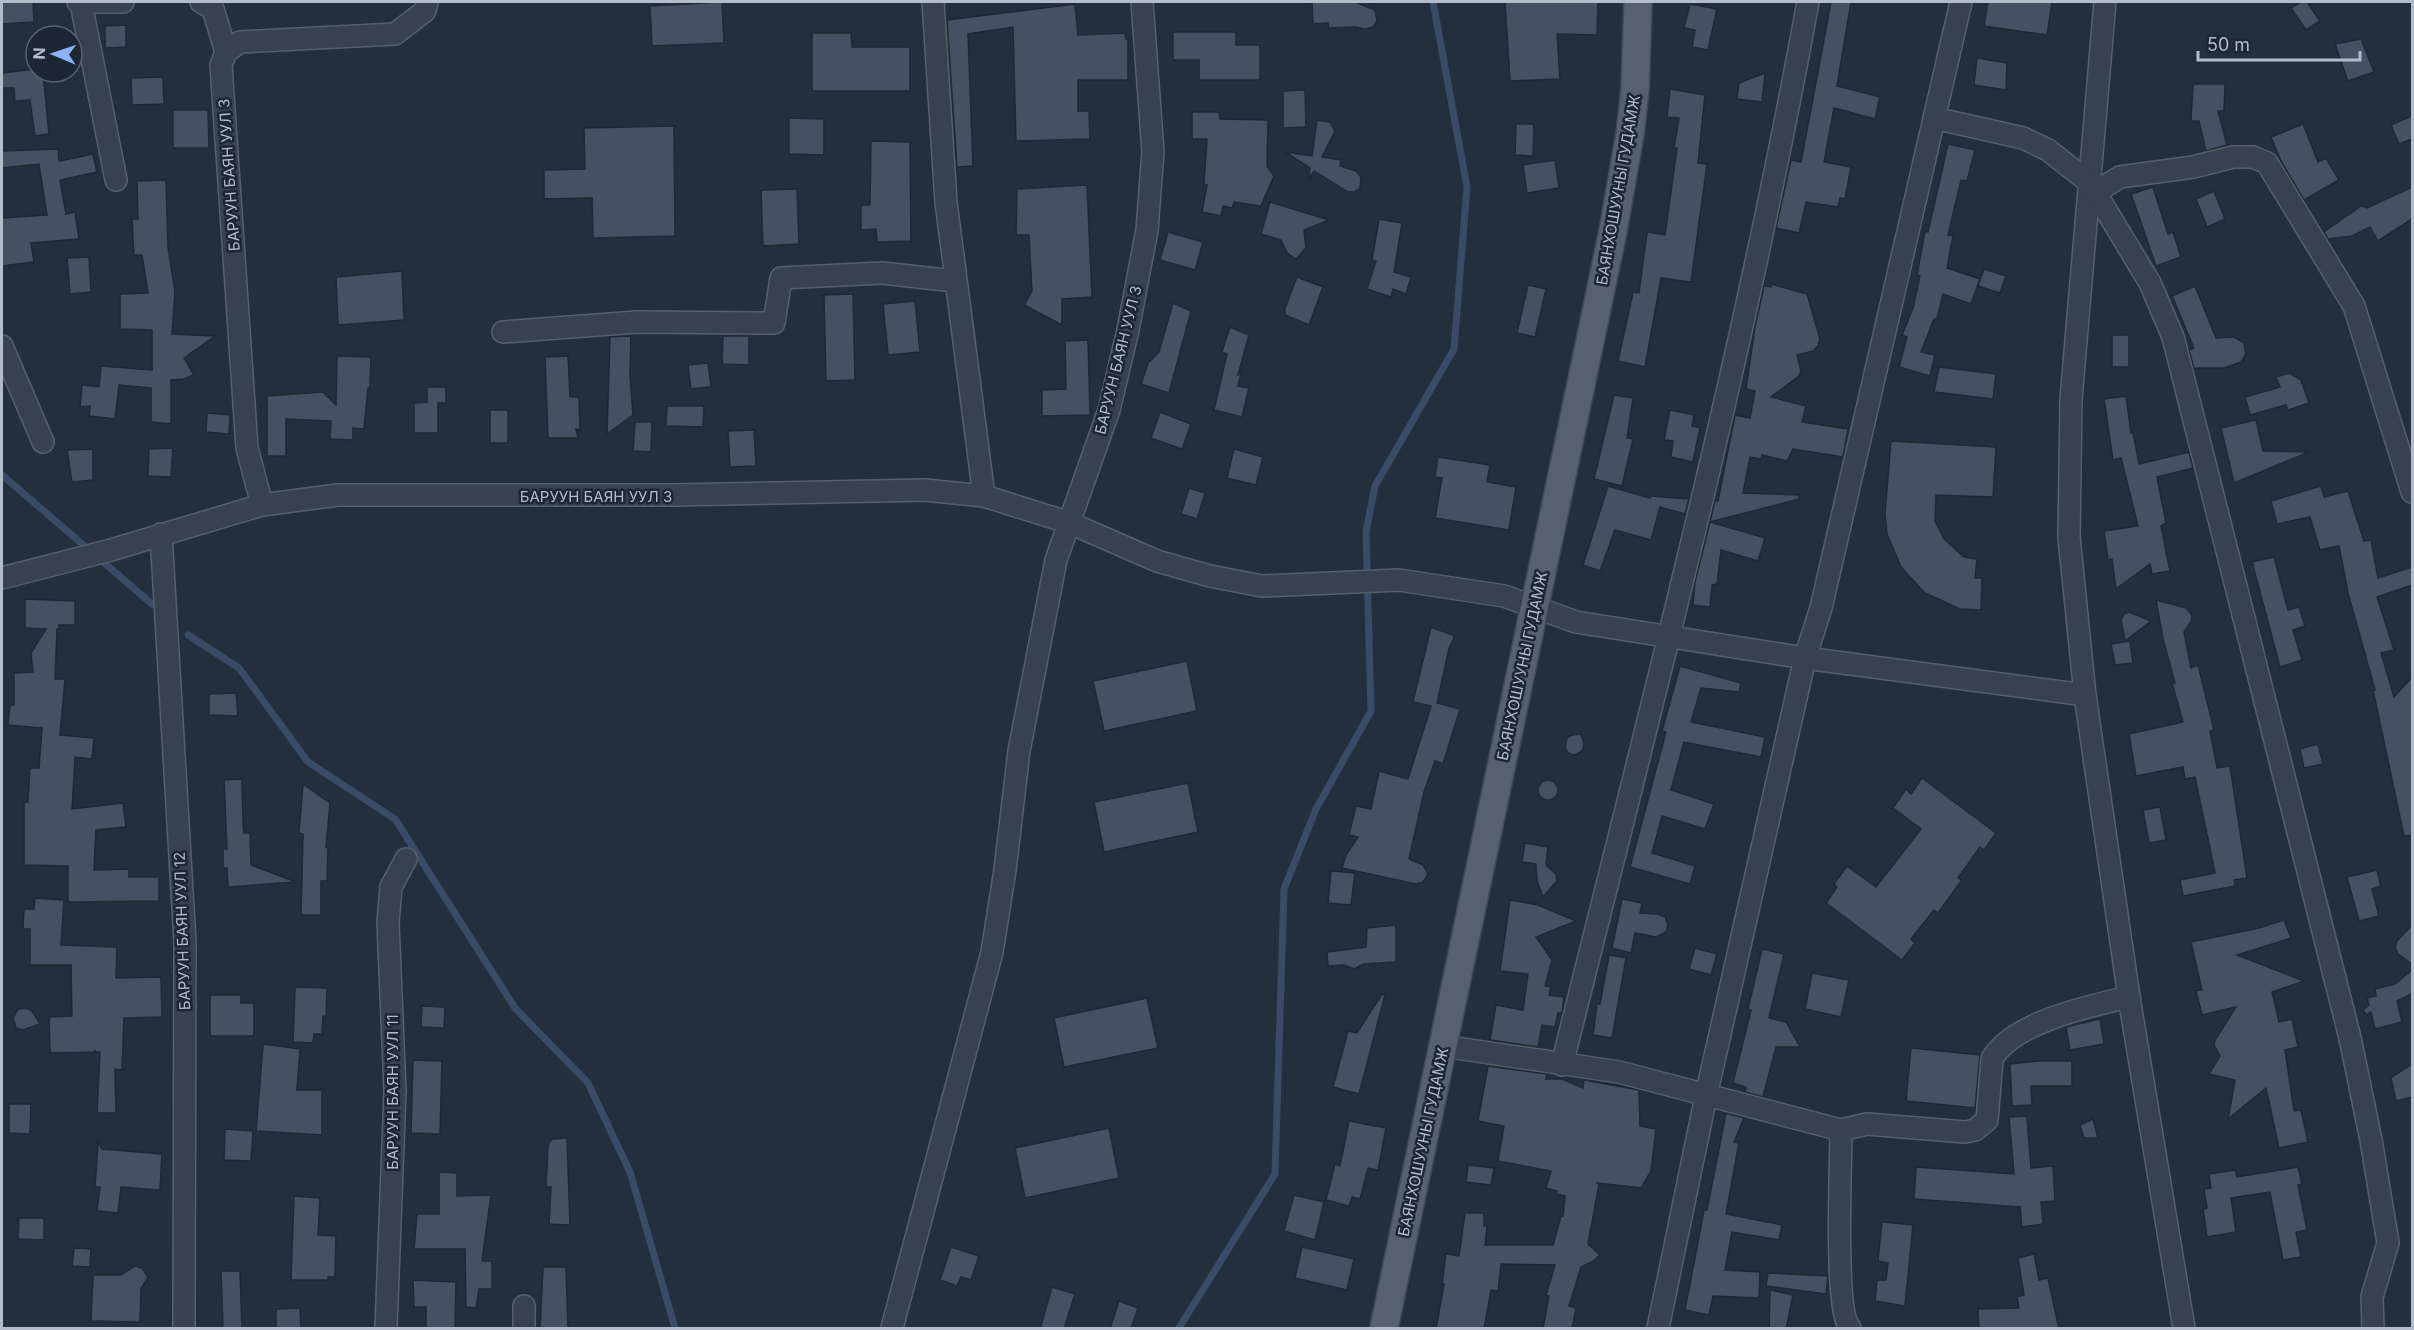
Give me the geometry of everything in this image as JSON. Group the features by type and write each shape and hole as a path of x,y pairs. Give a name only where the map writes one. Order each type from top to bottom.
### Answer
{"main road":[{"name":"БАЯНХОШУУНЫ ГУДАМЖ","path":"1384,1329 1623,179 1635,90 1638,2"}],"street":[{"path":"116,180 80,2 123,2"},
{"path":"201,2 213,9 226,52 240,42 395,34 425,11 427,2"},
{"path":"933,2 946,202 984,496"},
{"name":"БАРУУН БАЯН УУЛ 3","path":"226,52 221,65 248,448 262,505 338,495 661,495 926,490 984,496 1070,523 1109,410 1128,330 1147,230 1153,153 1142,2"},
{"path":"1563,1065 1710,471 1767,213 1808,2"},
{"path":"1658,1329 1706,1096 1805,658 1821,608 1961,2"},
{"path":"2105,2 2093,187 2071,399 2069,537 2085,695 2129,997 2184,1329"},
{"path":"1934,118 2023,138 2048,150 2093,187 2150,283 2173,337 2350,1038 2371,1140 2388,1243 2372,1298 2373,1329"},
{"path":"2093,187 2120,177 2193,167 2233,157 2253,157 2267,163 2354,306 2412,492"},
{"path":"503,332 637,322 774,323 781,278 882,273 955,281"},
{"path":"2,346 43,442"},
{"path":"2,578 111,550 262,505"},
{"path":"892,1329 992,951 1005,870 1019,751 1038,643 1056,560 1070,523 1157,561 1210,576 1262,586 1399,580 1504,596 1576,622 1805,658 2085,695"},
{"name":"БАРУУН БАЯН УУЛ 12","path":"161,534 185,942 184,1329"},
{"name":"БАРУУН БАЯН УУЛ 11","path":"386,1329 395,1091 388,922 391,887 406,859"},
{"path":"1443,1046 1619,1072 1841,1130 1867,1124 1965,1132 1975,1130 1987,1120 1992,1059 1996,1051 2026,1029 2102,1003 2129,997"},
{"path":"1841,1130 1842,1302 1847,1326 1850,1329"},
{"path":"524,1306 524,1329"}],"building":[{"path":"2,2 33,2 34,22 2,24"},
{"path":"722,2 724,43 652,46 650,6"},
{"path":"1312,2 1355,2 1375,10 1377,21 1373,27 1365,29 1329,28 1328,23 1313,24"},
{"path":"1505,2 1598,2 1597,35 1557,34 1560,79 1510,81"},
{"path":"1831,2 1851,2 1837,86 1880,97 1875,119 1834,108 1824,162 1851,167 1845,199 1840,198 1838,207 1806,202 1799,233 1776,228 1791,160 1801,162"},
{"path":"1988,2 2052,2 2047,35 1984,26"},
{"path":"2301,2 2307,2 2320,21 2306,30 2291,8"},
{"path":"1075,4 1078,35 1125,33 1126,39 1128,38 1128,80 1078,80 1078,111 1089,111 1090,139 1016,141 1013,27 968,34 973,166 957,167 947,20"},
{"path":"1690,4 1717,9 1708,50 1692,47 1695,30 1684,28"},
{"path":"126,25 126,47 105,48 105,26"},
{"path":"1173,32 1236,32 1236,45 1260,45 1260,80 1199,80 1199,60 1173,60"},
{"path":"812,33 851,33 852,47 910,47 910,91 812,91"},
{"path":"2361,39 2374,72 2348,81 2335,44"},
{"path":"1977,58 2007,63 2006,90 1974,85"},
{"path":"24,70 24,84 44,84 49,134 35,136 30,100 15,101 14,88 2,88 2,73"},
{"path":"1765,73 1762,102 1737,99 1739,83"},
{"path":"163,77 164,104 132,105 131,78"},
{"path":"2193,84 2225,84 2224,111 2218,111 2227,145 2206,151 2199,121 2191,121"},
{"path":"1670,89 1705,95 1698,163 1707,164 1691,282 1661,278 1645,367 1618,361 1633,292 1639,293 1647,232 1665,235 1679,118 1667,117"},
{"path":"1305,90 1306,127 1283,128 1283,91"},
{"path":"173,110 208,110 209,148 173,148"},
{"path":"1192,112 1219,112 1220,119 1268,120 1267,166 1274,176 1261,206 1234,202 1232,208 1223,206 1221,216 1202,212 1207,185 1204,185 1207,139 1192,139"},
{"path":"2412,116 2412,139 2399,144 2391,125"},
{"path":"789,118 824,119 824,155 789,154"},
{"path":"1317,120 1330,122 1335,131 1322,157 1341,160 1340,166 1356,171 1361,177 1360,188 1354,192 1346,191 1314,171 1309,179 1310,168 1285,152 1312,156"},
{"path":"1516,124 1534,124 1533,156 1515,155"},
{"path":"2303,124 2318,162 2326,158 2339,180 2304,200 2281,161 2271,137"},
{"path":"674,126 675,236 593,238 592,198 544,199 544,170 585,169 584,128"},
{"path":"871,141 910,142 911,241 877,242 876,229 861,230 861,205 870,205"},
{"path":"1948,144 1975,150 1967,181 1961,180 1948,235 1953,236 1947,268 1980,279 1971,304 1943,294 1937,319 1934,319 1921,352 1935,355 1930,376 1899,367 1907,337 1902,335 1913,308 1920,276 1917,275 1925,231 1928,232"},
{"path":"58,149 59,161 93,154 97,172 60,180 66,214 75,212 79,239 31,243 34,262 2,266 2,218 47,215 39,164 2,168 2,151"},
{"path":"1555,160 1559,188 1527,193 1523,165"},
{"path":"166,180 168,247 175,292 172,334 215,336 184,358 194,375 171,380 171,424 151,422 151,388 119,385 115,419 89,416 90,406 80,407 82,385 99,387 101,366 152,370 152,330 120,329 120,294 148,293 142,255 134,255 132,219 138,219 137,181"},
{"path":"1087,185 1092,297 1062,299 1062,325 1024,305 1032,291 1029,235 1016,235 1017,189"},
{"path":"2153,187 2168,234 2173,232 2181,257 2156,266 2131,194"},
{"path":"2412,187 2412,219 2378,241 2370,227 2352,236 2328,239 2324,232 2361,206 2367,208"},
{"path":"797,189 799,244 763,246 761,190"},
{"path":"2214,191 2225,219 2207,227 2196,199"},
{"path":"1270,202 1329,220 1304,230 1306,248 1296,259 1287,253 1281,240 1261,234"},
{"path":"1379,219 1402,223 1394,272 1411,277 1406,294 1393,289 1391,297 1367,289 1376,261 1372,260"},
{"path":"1168,232 1203,242 1195,270 1160,260"},
{"path":"89,257 91,292 70,294 67,258"},
{"path":"1984,269 2006,276 2000,293 1978,286"},
{"path":"402,271 404,320 338,325 336,277"},
{"path":"1297,277 1323,287 1309,325 1285,315 1285,308"},
{"path":"1771,284 1807,294 1820,339 1813,351 1797,355 1801,371 1799,376 1771,397 1806,406 1802,422 1848,429 1843,457 1793,449 1787,461 1762,455 1761,459 1750,457 1743,493 1799,495 1799,499 1710,522 1715,500 1718,501 1735,415 1750,418 1755,391 1746,389 1755,327 1764,286 1771,287"},
{"path":"1528,285 1546,289 1535,337 1517,333"},
{"path":"2195,286 2216,338 2234,337 2244,343 2246,354 2241,362 2224,368 2194,368 2189,350 2194,348 2172,296"},
{"path":"853,294 855,380 826,381 824,295"},
{"path":"915,301 920,352 888,355 883,304"},
{"path":"1173,303 1191,311 1169,393 1141,384 1148,363 1159,352"},
{"path":"1230,327 1249,335 1238,375 1241,373 1238,386 1249,388 1242,417 1214,410 1227,354 1222,352"},
{"path":"2112,335 2129,335 2129,367 2112,367"},
{"path":"631,336 630,375 633,415 607,434 610,337"},
{"path":"723,336 749,336 749,365 722,364"},
{"path":"1088,340 1090,415 1042,416 1042,390 1066,389 1065,341"},
{"path":"337,356 371,357 370,388 368,388 364,429 353,428 353,440 330,439 331,421 286,419 286,456 267,456 267,396 323,392 336,405"},
{"path":"568,356 570,397 579,397 580,430 576,429 578,438 548,438 545,357"},
{"path":"708,363 711,387 691,389 688,365"},
{"path":"1939,367 1996,374 1993,399 1934,392"},
{"path":"2290,373 2301,380 2309,403 2288,410 2286,405 2250,415 2245,397 2280,387 2276,377"},
{"path":"427,387 446,387 446,403 438,403 438,433 414,433 414,403 427,402"},
{"path":"1614,395 1633,398 1627,438 1633,439 1622,486 1594,479"},
{"path":"2126,396 2131,433 2133,432 2139,464 2189,452 2193,468 2157,477 2166,523 2161,526 2170,571 2152,574 2150,564 2116,589 2112,559 2108,560 2104,531 2138,526 2121,458 2113,460 2104,399"},
{"path":"667,406 704,406 703,427 666,426"},
{"path":"490,410 508,410 508,443 490,443"},
{"path":"1670,410 1694,415 1692,426 1700,428 1693,462 1671,457 1673,441 1664,440"},
{"path":"1160,412 1191,424 1182,449 1151,438"},
{"path":"207,413 230,415 229,434 206,432"},
{"path":"2256,420 2263,451 2309,452 2234,483 2221,428"},
{"path":"635,422 652,422 651,452 633,451"},
{"path":"754,430 756,466 730,467 728,431"},
{"path":"1891,441 1996,447 1993,497 1936,495 1935,521 1944,539 1964,557 1977,559 1975,578 1982,578 1981,610 1960,609 1925,593 1901,567 1887,534 1885,513"},
{"path":"173,448 171,477 148,476 149,449"},
{"path":"93,449 93,480 72,482 67,450"},
{"path":"1234,449 1263,457 1256,485 1227,478"},
{"path":"1438,457 1490,465 1487,482 1516,487 1509,530 1435,518 1442,478 1435,477"},
{"path":"1608,486 1650,498 1651,496 1689,499 1685,514 1660,507 1651,540 1615,530 1600,571 1583,565"},
{"path":"2321,486 2324,497 2348,491 2364,541 2371,540 2378,578 2412,567 2412,585 2377,597 2394,650 2381,653 2394,697 2412,677 2412,835 2404,836 2373,690 2375,690 2348,593 2339,546 2320,550 2310,517 2277,524 2271,501"},
{"path":"1189,488 1205,493 1197,519 1181,514"},
{"path":"1710,522 1765,538 1758,561 1721,550 1717,584 1712,585 1710,607 1693,605 1695,582"},
{"path":"2274,557 2288,610 2299,607 2305,626 2293,630 2302,660 2280,667 2252,562"},
{"path":"25,599 75,601 75,625 59,625 57,629 55,679 65,679 60,735 94,738 92,759 75,757 72,809 123,803 126,827 96,830 94,870 129,869 129,877 159,877 159,901 68,902 68,866 24,865 24,802 28,802 30,768 39,768 42,728 8,725 10,705 14,705 14,673 33,672 31,653 46,629 25,628"},
{"path":"2156,600 2186,608 2192,615 2191,622 2184,632 2191,668 2198,665 2214,730 2210,731 2217,768 2230,766 2247,878 2234,880 2235,886 2183,896 2180,880 2215,873 2195,777 2185,779 2183,767 2136,776 2129,734 2183,722 2172,683 2175,683 2163,639"},
{"path":"2129,612 2151,621 2125,641 2121,620 2124,614"},
{"path":"1431,627 1455,636 1449,648 1437,703 1460,709 1443,764 1435,761 1424,792 1409,859 1423,865 1428,874 1423,882 1416,884 1342,868 1346,855 1358,837 1349,835 1356,806 1371,809 1379,771 1408,779 1431,706 1413,702"},
{"path":"2130,641 2133,663 2115,665 2111,644"},
{"path":"1187,661 1197,711 1104,731 1093,681"},
{"path":"1680,666 1741,683 1739,692 1701,688 1691,722 1765,737 1761,757 1684,742 1671,790 1714,804 1705,829 1662,816 1652,853 1695,866 1690,884 1630,867 1666,732 1662,731"},
{"path":"236,693 238,716 209,715 209,694"},
{"path":"1581,734 1584,743 1583,750 1575,755 1568,753 1565,747 1567,738"},
{"path":"2318,744 2323,764 2304,768 2300,749"},
{"path":"1922,778 1996,833 1984,850 1980,847 1958,878 1962,880 1938,913 1934,910 1911,939 1915,943 1902,960 1826,903 1837,887 1834,884 1847,866 1876,887 1921,829 1893,808 1906,789 1911,794"},
{"path":"242,779 244,833 250,833 251,865 296,882 228,887 227,868 223,868 223,849 227,849 224,780"},
{"path":"1548,780 1555,783 1558,790 1555,797 1548,800 1541,797 1538,790 1541,783"},
{"path":"1188,783 1198,832 1104,852 1094,802"},
{"path":"303,784 330,803 326,847 328,848 327,881 321,881 321,915 301,915 303,834 299,833"},
{"path":"2160,807 2166,840 2149,843 2143,810"},
{"path":"1525,843 1548,847 1546,865 1556,874 1557,881 1543,897 1537,881 1536,864 1522,862"},
{"path":"2377,870 2381,886 2372,889 2379,916 2359,921 2347,877"},
{"path":"1331,871 1355,873 1351,905 1328,903"},
{"path":"35,898 64,900 61,945 117,947 116,978 161,977 162,1017 124,1018 122,1070 115,1069 116,1113 97,1113 100,1052 95,1052 95,1050 94,1052 50,1053 49,1017 72,1016 71,965 30,965 30,929 23,929 24,909 34,909"},
{"path":"1622,899 1642,903 1640,913 1658,914 1665,917 1668,925 1666,932 1656,937 1635,933 1631,953 1612,948"},
{"path":"1510,900 1538,905 1576,921 1536,937 1552,960 1545,986 1551,987 1549,995 1564,997 1562,1013 1558,1013 1555,1027 1542,1025 1538,1047 1490,1040 1496,1005 1523,1010 1528,974 1500,971"},
{"path":"2284,920 2291,938 2237,955 2304,981 2272,992 2279,1022 2292,1019 2298,1047 2285,1050 2294,1111 2301,1110 2308,1142 2279,1148 2266,1088 2228,1119 2235,1080 2209,1074 2220,1056 2214,1045 2215,1040 2236,1007 2202,1015 2196,991 2202,990 2191,942 2259,928"},
{"path":"1396,925 1396,962 1364,964 1354,969 1344,965 1328,966 1327,952 1366,947 1367,928"},
{"path":"2412,925 2412,964 2398,954 2395,948 2397,941"},
{"path":"1695,948 1717,954 1711,975 1689,969"},
{"path":"1762,949 1784,954 1769,1018 1786,1022 1800,1047 1776,1047 1763,1097 1745,1092 1746,1087 1733,1083 1751,1010 1748,1009"},
{"path":"1609,955 1626,958 1612,1038 1593,1035 1597,1004 1600,1004"},
{"path":"2412,970 2412,994 2397,1001 2402,1022 2375,1029 2371,1012 2366,1015 2363,1010 2369,1005 2367,998 2376,996 2375,989 2395,984"},
{"path":"1812,973 1849,980 1841,1017 1805,1009"},
{"path":"295,987 327,988 326,1017 323,1016 322,1034 314,1034 313,1043 293,1042"},
{"path":"1382,994 1385,995 1359,1094 1333,1087 1348,1031 1357,1033"},
{"path":"210,995 241,995 241,1003 254,1003 254,1036 210,1036"},
{"path":"1147,998 1158,1048 1064,1067 1054,1018"},
{"path":"422,1006 445,1007 444,1028 421,1027"},
{"path":"26,1008 32,1011 40,1024 23,1030 16,1028 13,1018 18,1009"},
{"path":"2100,1019 2104,1044 2070,1050 2066,1027"},
{"path":"263,1044 300,1049 297,1090 322,1090 322,1135 256,1131"},
{"path":"1911,1048 1980,1055 1975,1108 1906,1101"},
{"path":"413,1060 442,1061 440,1134 411,1133"},
{"path":"2072,1061 2072,1086 2031,1086 2032,1105 2012,1106 2010,1064"},
{"path":"2412,1064 2412,1097 2396,1101 2391,1078"},
{"path":"1488,1066 1547,1074 1546,1079 1562,1079 1583,1088 1584,1080 1639,1090 1640,1126 1656,1129 1651,1171 1641,1188 1597,1183 1599,1185 1588,1244 1600,1255 1581,1267 1569,1306 1576,1308 1572,1329 1543,1329 1549,1296 1546,1295 1555,1265 1501,1264 1498,1291 1491,1290 1484,1329 1436,1329 1444,1284 1442,1284 1446,1254 1459,1256 1465,1213 1484,1213 1484,1226 1487,1226 1485,1245 1553,1245 1561,1216 1563,1216 1565,1196 1546,1188 1551,1171 1498,1161 1504,1126 1478,1121"},
{"path":"9,1104 31,1104 30,1134 9,1133"},
{"path":"1726,1113 1744,1118 1734,1142 1739,1143 1726,1214 1782,1225 1779,1240 1732,1232 1725,1270 1760,1272 1759,1298 1713,1296 1709,1315 1685,1310"},
{"path":"2027,1116 2031,1168 2053,1166 2055,1201 2041,1202 2043,1224 2022,1227 2020,1207 1914,1199 1916,1167 2014,1174 2009,1117"},
{"path":"2093,1119 2098,1138 2084,1138 2080,1125"},
{"path":"1349,1121 1386,1128 1378,1170 1368,1168 1360,1199 1352,1197 1349,1206 1326,1200 1335,1164 1340,1166"},
{"path":"1109,1128 1119,1178 1025,1198 1015,1148"},
{"path":"225,1129 253,1131 251,1161 224,1160"},
{"path":"567,1138 570,1225 549,1224 551,1187 546,1187 548,1145 552,1139"},
{"path":"98,1142 102,1149 162,1154 160,1190 121,1187 118,1213 97,1211 100,1187 95,1187"},
{"path":"1468,1165 1494,1168 1491,1185 1466,1182"},
{"path":"2298,1167 2302,1184 2298,1185 2307,1230 2296,1232 2301,1257 2283,1260 2270,1192 2231,1198 2236,1232 2207,1237 2203,1209 2207,1208 2204,1189 2211,1188 2209,1174 2235,1170 2237,1177"},
{"path":"439,1172 457,1173 457,1196 491,1195 482,1261 492,1261 492,1289 479,1289 476,1308 466,1307 465,1249 414,1249 417,1214 439,1214"},
{"path":"1294,1195 1324,1202 1315,1240 1284,1231"},
{"path":"294,1196 320,1198 318,1235 336,1236 335,1277 328,1277 328,1280 291,1280"},
{"path":"19,1218 44,1218 44,1240 18,1239"},
{"path":"1882,1222 1913,1225 1905,1306 1875,1301 1877,1280 1886,1280 1888,1263 1878,1261"},
{"path":"951,1247 979,1256 971,1280 961,1277 957,1286 940,1280"},
{"path":"1302,1247 1354,1259 1347,1290 1295,1278"},
{"path":"74,1248 91,1249 90,1267 72,1266"},
{"path":"2034,1254 2039,1280 2048,1278 2059,1329 1979,1329 1978,1309 2019,1308 2017,1297 2024,1295 2018,1258"},
{"path":"135,1266 142,1268 148,1277 141,1289 140,1322 91,1321 93,1275 121,1275"},
{"path":"543,1267 566,1267 568,1329 540,1329"},
{"path":"221,1271 240,1271 242,1329 223,1329"},
{"path":"1768,1273 1828,1276 1826,1294 1766,1286"},
{"path":"413,1280 456,1282 455,1329 426,1329 426,1307 414,1307"},
{"path":"1052,1287 1075,1294 1064,1329 1040,1329"},
{"path":"1770,1290 1793,1295 1786,1329 1769,1329"},
{"path":"1119,1301 1138,1308 1131,1329 1110,1329"},
{"path":"300,1308 301,1329 276,1329 276,1309"}],"waterway":[{"path":"1179,1328 1275,1174 1284,889 1316,809 1371,711 1366,532 1375,486 1454,349 1467,187 1433,2"},
{"path":"2,475 152,604"},
{"path":"188,635 239,668 308,762 395,819 515,1008 588,1083 630,1172 675,1328"}]}
